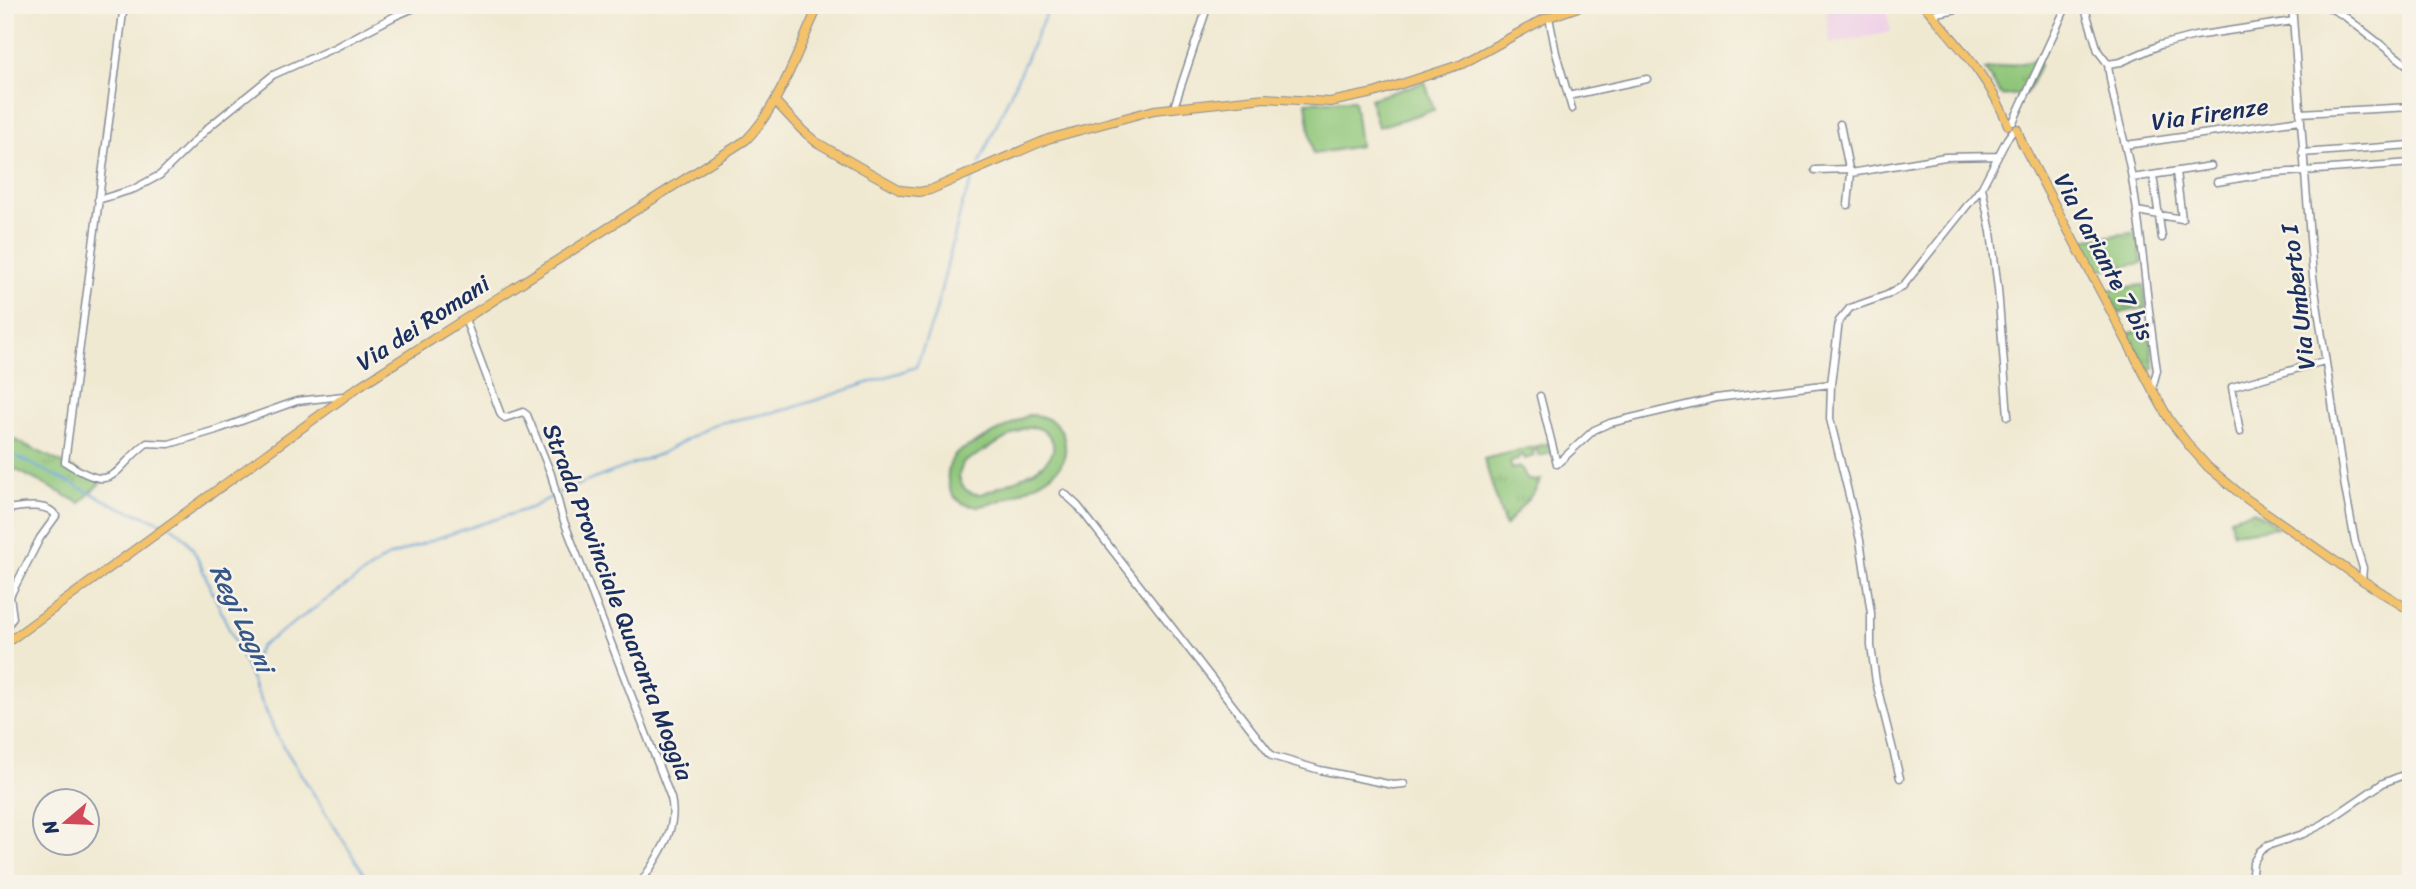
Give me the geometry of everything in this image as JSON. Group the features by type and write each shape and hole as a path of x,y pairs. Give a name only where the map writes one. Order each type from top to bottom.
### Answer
{"main road":[{"name":"Via dei Romani","path":"5,644 346,396 735,148 755,131 775,101 818,5"},
{"path":"775,101 816,142 901,190 919,192 930,190 1048,139 1174,107 1265,98 1330,102 1374,93 1462,64 1561,9 1584,5"},
{"name":"Via Variante 7 bis","path":"1924,5 1978,71 2013,127 2152,389 2175,427 2208,467 2244,498 2411,611"}],"street":[{"path":"124,5 65,460 67,464 97,478 109,479 147,443 169,444 297,401 346,396"},
{"path":"98,200 134,189 160,176 210,126 273,75 421,5"},
{"path":"1174,107 1208,5"},
{"path":"1931,14 1978,5"},
{"path":"1900,778 1876,682 1871,646 1871,613 1860,540 1830,419 1831,384 1839,321 1856,305 1887,295 1903,286 1982,187 2013,127 2067,5"},
{"path":"2084,5 2098,51 2108,64 2132,178 2157,370 2152,389"},
{"path":"2292,6 2300,5"},
{"path":"2325,5 2343,15 2411,68"},
{"name":"Via Umberto I","path":"2292,6 2313,277 2351,523 2363,568 2362,580"},
{"path":"1549,17 1572,109"},
{"path":"2108,64 2195,36 2293,21"},
{"path":"1568,96 1647,79"},
{"name":"Via Firenze","path":"2126,145 2300,117 2411,107"},
{"path":"1840,124 1850,171 1848,205"},
{"path":"2007,139 2021,142"},
{"path":"2302,153 2411,145"},
{"path":"1815,170 1850,171 1945,157 1998,156"},
{"path":"2217,182 2264,174 2411,163"},
{"path":"2132,178 2211,166"},
{"path":"2137,211 2182,219 2176,172"},
{"path":"2153,175 2162,238"},
{"path":"1982,187 1998,289 2008,416"},
{"name":"Strada Provinciale Quaranta Moggia","path":"465,319 496,408 505,418 522,412 527,414 558,496 562,516 671,798 674,811 667,839 640,884"},
{"path":"2240,432 2232,387 2324,361"},
{"path":"1540,396 1557,464 1594,430 1610,422 1716,398 1831,384"},
{"path":"1064,493 1073,499 1272,756 1320,770 1393,785 1404,784"},
{"path":"5,509 44,508 56,516 40,538 10,596 13,618 5,629"},
{"path":"2251,884 2253,863 2260,851 2323,824 2383,783 2411,772"}],"shaded area":[{"path":"1826,5 1899,5 1886,8 1891,32 1830,44"}],"green space":[{"path":"2037,60 2040,65 2027,93 2002,96 1985,70"},
{"path":"1425,82 1434,110 1378,127 1370,99"},
{"path":"1354,100 1360,146 1313,154 1306,102"},
{"path":"2138,232 2142,263 2097,270 2081,240"},
{"path":"2144,285 2146,308 2119,313 2107,290"},
{"path":"2148,328 2154,368 2149,371 2127,334"},
{"path":"1028,415 1044,417 1053,422 1061,430 1065,447 1060,466 1045,478 1006,498 974,506 957,500 949,486 949,469 956,453","holes":["1034,427 1052,440 1052,453 1047,461 1026,475 982,494 973,493 963,487 959,475 963,463 1022,429"]},
{"path":"5,435 101,482 80,503 5,464"},
{"path":"1549,443 1551,453 1539,456 1537,450 1532,451 1534,456 1525,459 1523,455 1519,456 1518,460 1510,462 1512,469 1521,467 1527,479 1541,480 1505,526 1484,459"},
{"path":"2253,511 2278,527 2233,533 2230,518"}],"waterway":[{"path":"979,164 1050,5"},
{"path":"557,493 662,453 715,424 789,409 916,367 934,318 962,205 974,176"},
{"name":"Regi Lagni","path":"5,451 119,507 166,524"},
{"path":"247,670 261,646 387,557 533,507 553,496"},
{"name":"Regi Lagni","path":"171,527 182,535 196,555 278,738 371,884"}]}
